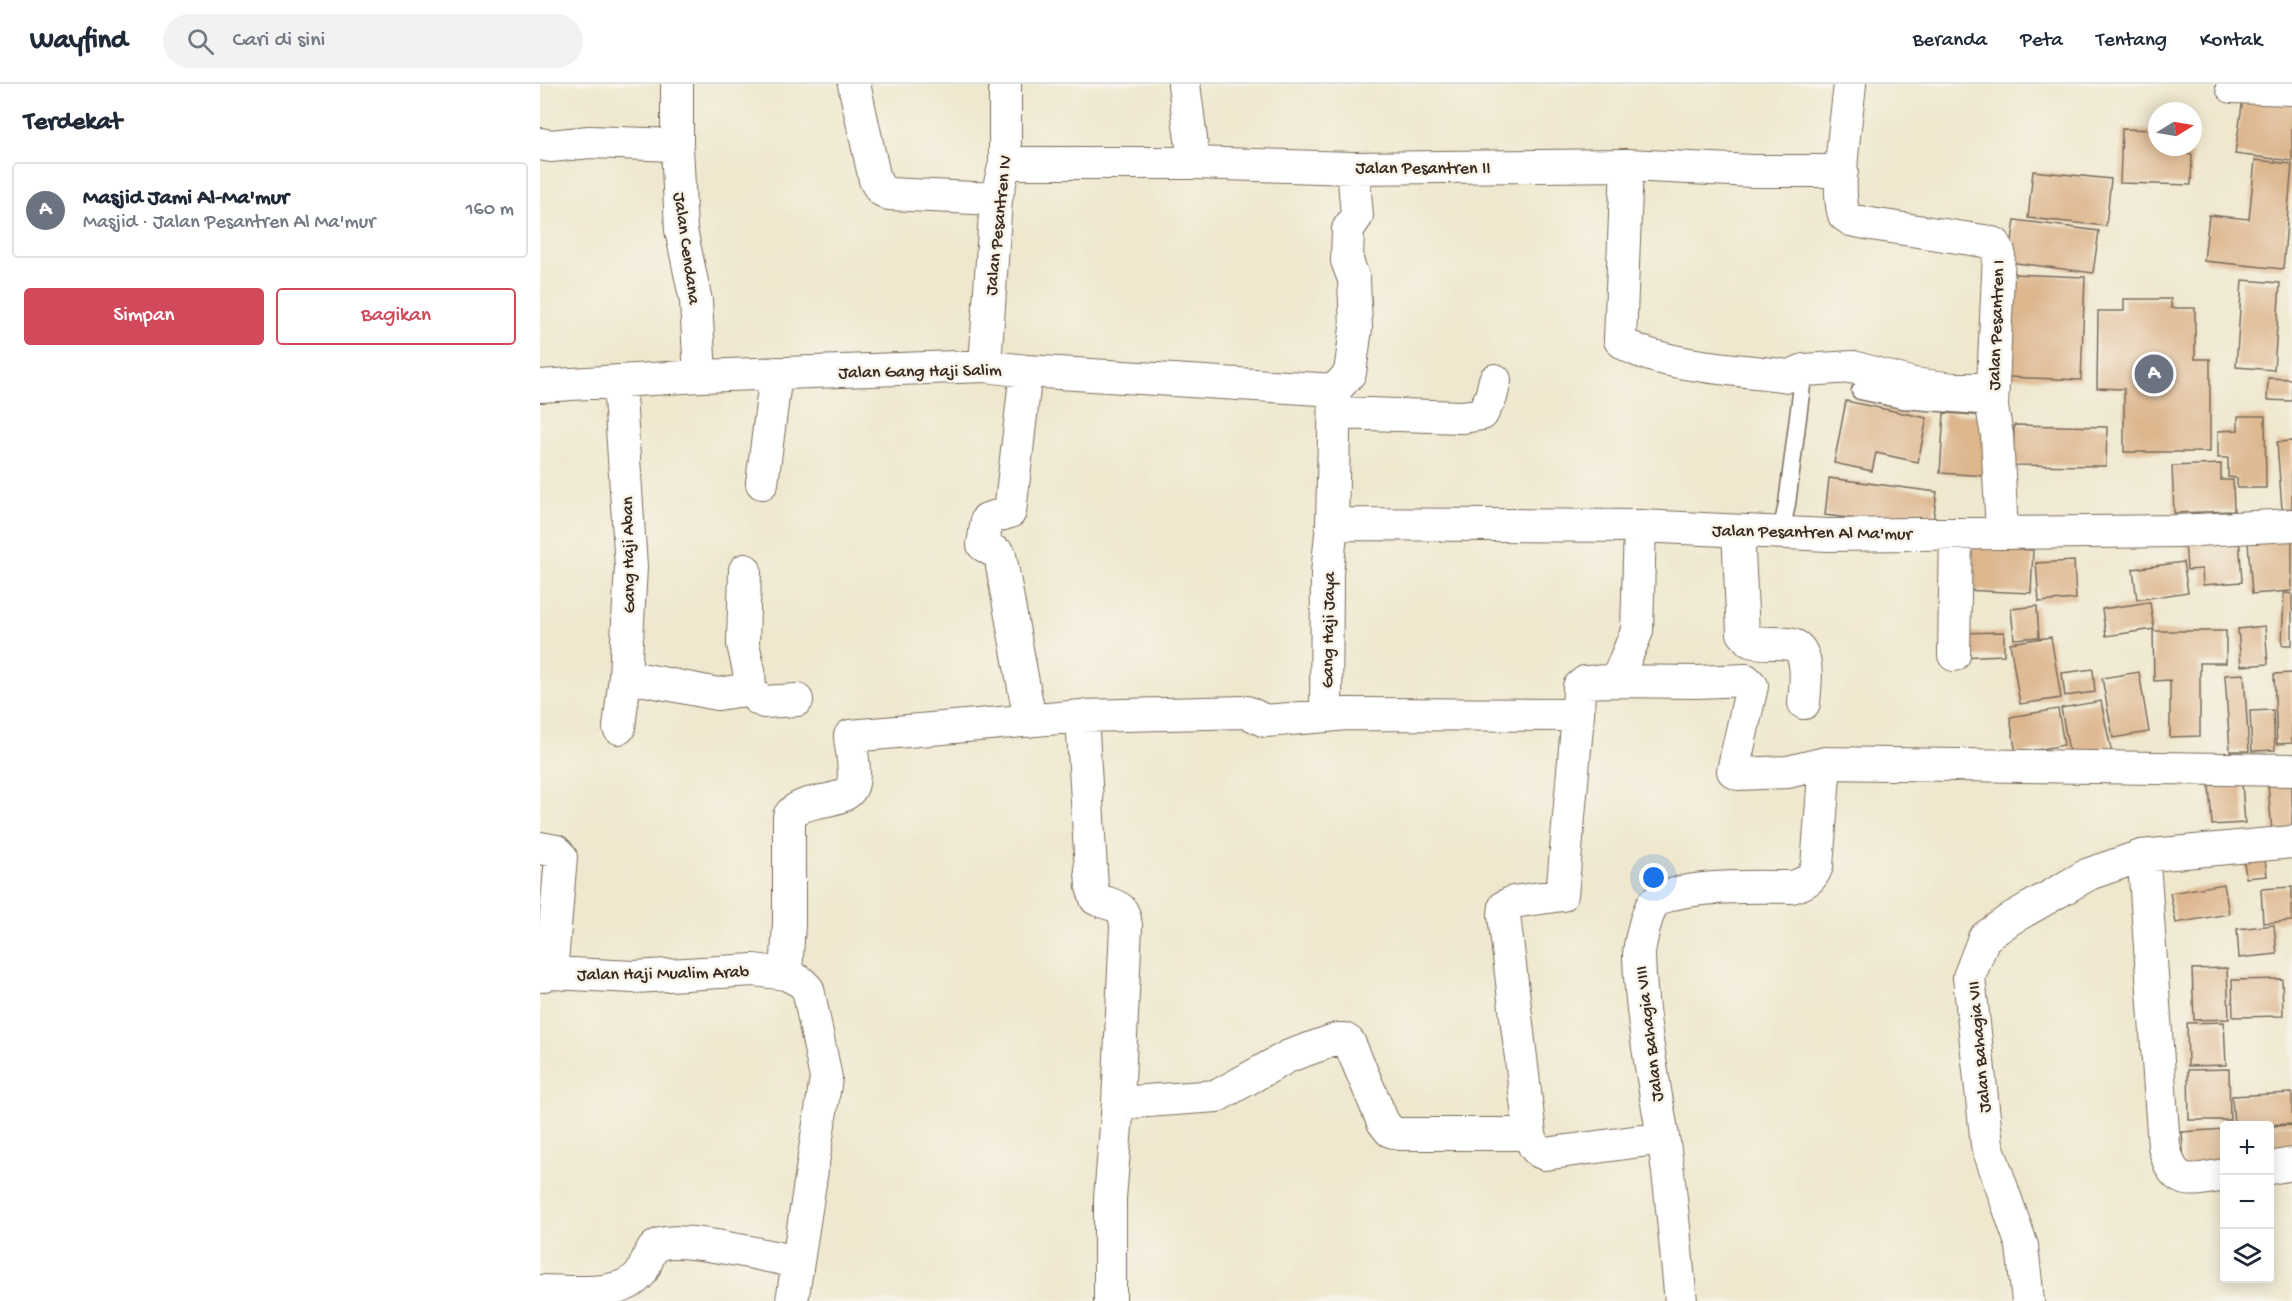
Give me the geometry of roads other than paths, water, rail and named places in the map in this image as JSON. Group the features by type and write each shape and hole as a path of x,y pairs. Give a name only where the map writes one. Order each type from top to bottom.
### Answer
{"street":[{"name":"Jalan Cendana","path":"678,84 677,145 681,230 696,301 700,376"},
{"path":"854,84 875,180 881,190 889,194 996,199"},
{"name":"Jalan Pesantren IV","path":"985,366 996,199 1005,163 1005,84"},
{"path":"1184,84 1194,163"},
{"path":"1842,171 1850,84"},
{"path":"2232,87 2292,89"},
{"path":"540,144 551,146 589,142 677,145"},
{"name":"Jalan Pesantren II","path":"1005,163 1194,163 1353,168 1627,165 1753,171 1842,171"},
{"path":"1627,165 1620,340 1629,348 1657,358 1789,376 1804,370 1853,367 1913,384 1953,389 1992,398"},
{"path":"1335,401 1350,373 1356,328 1354,279 1347,261 1348,229 1357,216 1353,168"},
{"name":"Jalan Pesantren I","path":"1842,171 1841,207 1844,215 1851,220 1984,241 1995,244 1999,252 1992,398 1997,435 2002,533"},
{"name":"Jalan Gang Haji Salim","path":"540,386 700,376 985,366 1335,401 1463,417 1482,414 1491,397 1495,380"},
{"path":"1026,371 1010,512 987,519 983,545 1000,555 1030,721"},
{"path":"762,483 776,373"},
{"name":"Gang Haji Aban","path":"619,381 631,567 626,676 619,728"},
{"name":"Gang Haji Jaya","path":"1335,401 1332,524 1327,573 1336,715"},
{"name":"Jalan Pesantren Al Ma'mur","path":"1332,524 1640,526 1828,535 2178,531 2292,525"},
{"path":"1611,681 1623,670 1637,631 1640,526"},
{"path":"1738,531 1743,633 1750,641 1795,645 1800,651 1806,677 1804,703"},
{"path":"1954,655 1956,534"},
{"path":"745,570 743,644 750,689 757,698 764,702 797,700"},
{"path":"626,676 718,694 750,689"},
{"path":"1663,1138 1545,1154 1533,1147 1530,1134 1504,915 1505,906 1513,902 1562,896 1579,687 1585,682 1746,680 1752,686 1733,771 1738,774 1788,772 1825,763 2292,770"},
{"path":"792,1301 826,1078 808,989 801,982 786,974 789,923 789,816 800,806 838,798 849,793 853,785 850,736 1082,716 1247,712 1266,721 1336,715 1578,715"},
{"path":"1082,716 1092,887 1096,899 1117,905 1125,914 1126,926 1118,1103 1110,1198 1110,1301"},
{"name":"Jalan Bahagia VIII","path":"1681,1301 1663,1138 1652,1080 1639,954 1650,907 1659,900 1704,887 1792,887 1814,876 1817,866 1825,763"},
{"name":"Jalan Bahagia VII","path":"2028,1301 2022,1246 1987,1145 1970,977 1984,938 2012,918 2089,874 2141,856 2292,842"},
{"path":"540,848 556,851 561,857 545,975"},
{"path":"2145,876 2164,1146 2169,1166 2180,1177 2192,1180 2220,1176"},
{"name":"Jalan Haji Mualim Arab","path":"545,975 634,977 754,970 786,974"},
{"path":"1118,1103 1217,1096 1289,1056 1336,1039 1344,1039 1348,1042 1383,1122 1390,1131 1400,1134 1530,1134"},
{"path":"2274,1167 2292,1164"},
{"path":"540,1291 606,1291 620,1288 633,1281 641,1273 652,1249 665,1242 694,1244 798,1262"}],"lane":[{"path":"1781,532 1788,504 1804,370"},
{"path":"1860,391 1902,400 1992,398"}],"place":[{"name":"Masjid Jami Al-Ma'mur","path":"2154,374"}]}
